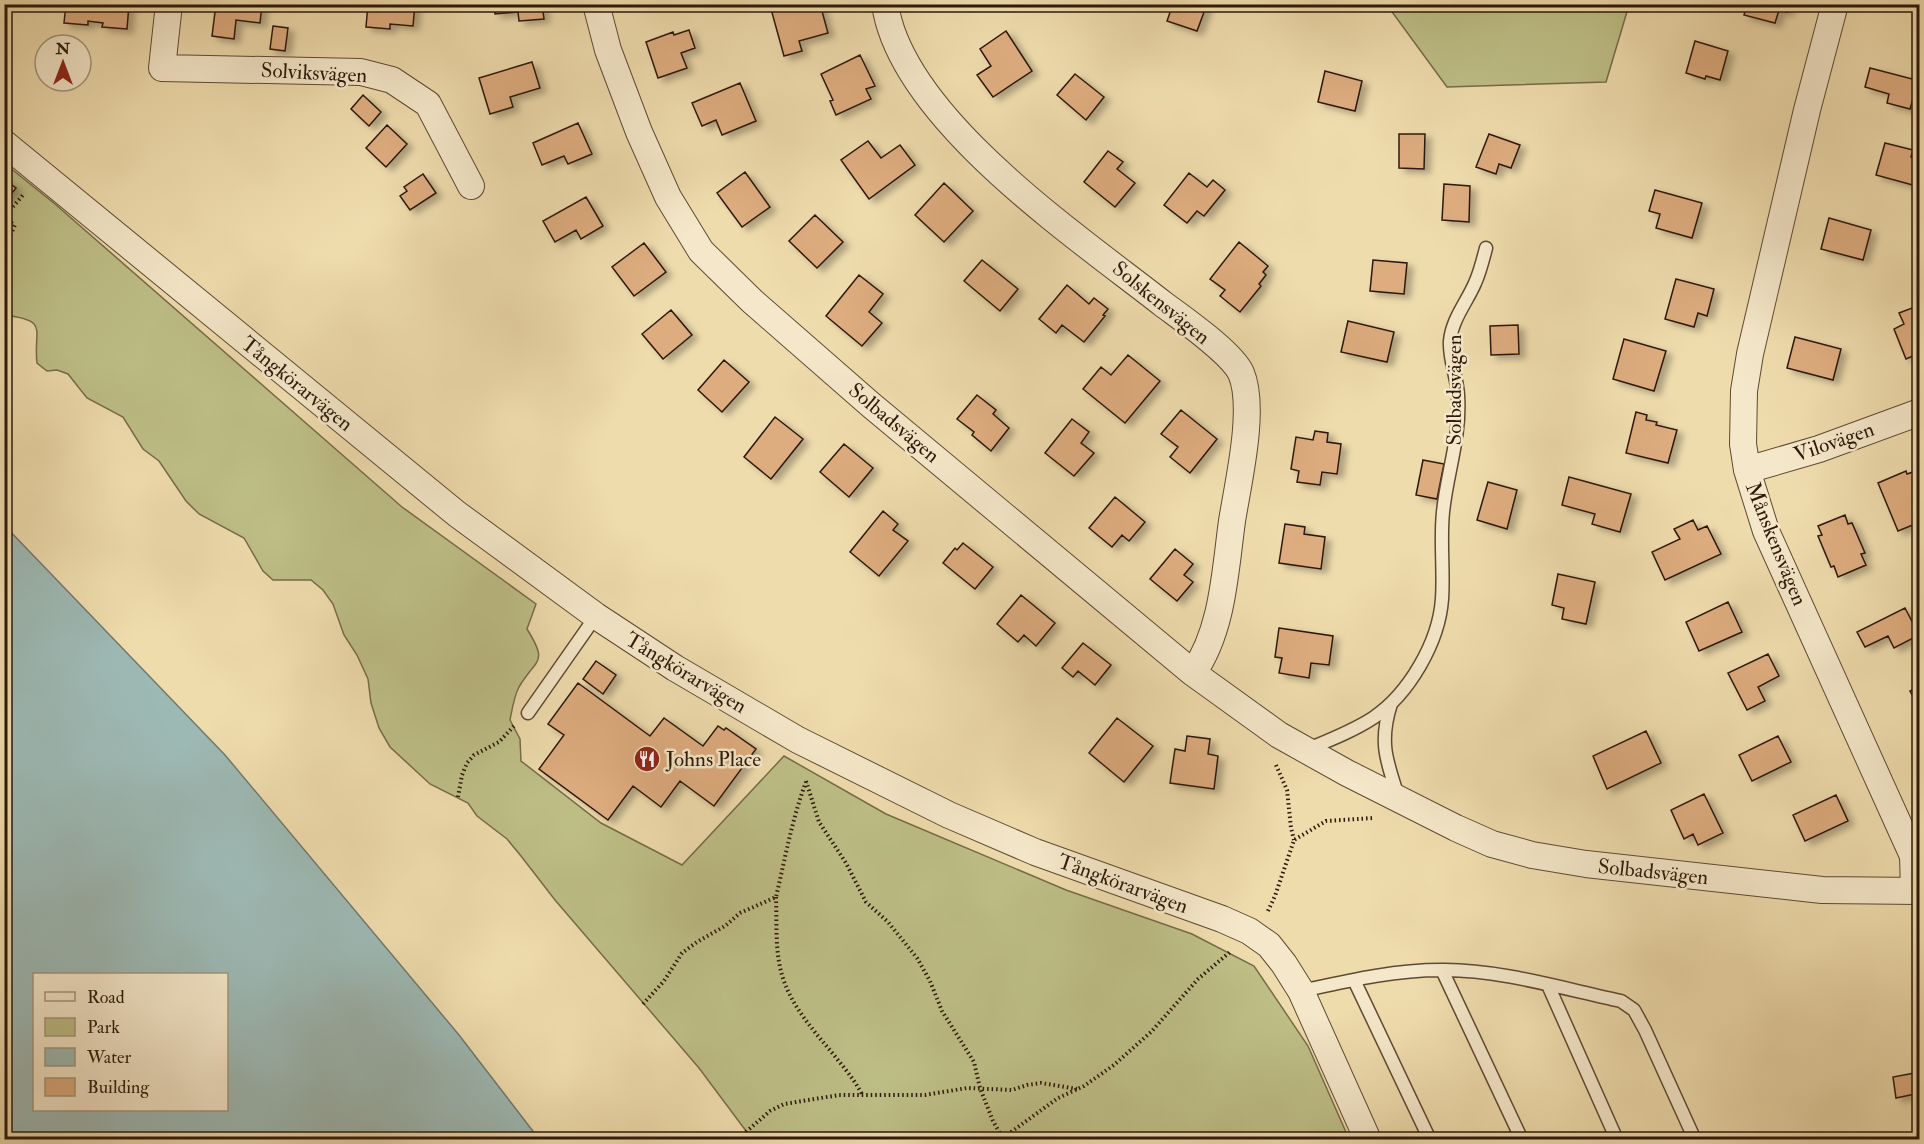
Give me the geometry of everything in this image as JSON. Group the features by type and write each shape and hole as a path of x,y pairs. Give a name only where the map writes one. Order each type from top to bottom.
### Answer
{"street":[{"name":"Solviksvägen","path":"169,4 162,68 361,72 392,80 428,104 471,186"},
{"name":"Solbadsvägen","path":"596,4 608,50 639,132 668,197 701,251 752,301 871,405 1193,674 1280,735 1405,803 1492,844 1532,855 1586,864 1822,890 1917,891"},
{"name":"Solskensvägen","path":"885,4 892,35 904,59 928,96 964,138 1020,192 1225,354 1240,372 1245,389 1247,418 1224,575 1212,634 1205,656 1193,674"},
{"name":"Månskensvägen","path":"1835,4 1807,110 1750,354 1744,391 1743,444 1747,470 1766,531 1913,855 1917,891"},
{"name":"Tångkörarvägen","path":"4,143 457,514 596,616 675,668 822,753 949,815 1035,852 1250,931 1269,945 1284,964 1300,991 1368,1140"},
{"name":"Vilovägen","path":"1747,470 1819,449 1920,412"}],"lane":[{"name":"Solbadsvägen","path":"1306,750 1374,718 1391,704 1424,659 1436,633 1442,597 1443,511 1458,432 1458,394 1450,357 1450,339 1454,322 1476,281 1486,248"},
{"path":"528,713 596,616"},
{"name":"Solbadsvägen","path":"1391,704 1383,738 1387,764 1405,803"},
{"path":"1300,991 1386,973 1442,970 1484,973 1621,1001 1634,1010 1645,1030 1695,1140"},
{"path":"1442,970 1522,1140"},
{"path":"1354,980 1430,1140"},
{"path":"1548,986 1617,1140"}],"path":[{"path":"4,218 15,225 4,249"},
{"path":"458,797 467,763 474,755 499,742 528,713"},
{"path":"806,781 819,822 846,863 866,902 888,922 917,958 930,981 942,1011 974,1062 980,1088 1002,1139 1058,1098 1077,1089 1114,1065 1151,1032 1198,979 1228,954 1270,909 1294,840 1287,790 1270,750 1280,735"},
{"path":"822,753 806,781 795,809 793,828 776,897 780,967 786,984 805,1018 851,1075 862,1094"},
{"path":"1294,840 1326,821 1405,816 1405,803"},
{"path":"643,1004 664,981 682,953 696,942 725,926 740,913 776,897"},
{"path":"747,1132 770,1110 784,1104 839,1095 898,1097 967,1088 1012,1090 1041,1083 1077,1089"}],"green space":[{"path":"1387,5 1629,5 1606,82 1447,87"},
{"path":"4,163 55,204 402,507 536,604 527,629 534,640 539,655 538,660 517,691 510,720 520,739 521,761 601,823 682,865 784,756 886,814 1066,890 1192,934 1254,966 1308,1046 1349,1139 752,1139 699,1068 555,900 507,839 477,816 468,803 430,784 390,747 379,728 371,703 368,679 357,655 344,635 333,604 323,590 311,580 273,580 263,571 244,538 199,514 186,501 159,461 143,449 123,417 87,398 68,374 57,370 47,371 37,363 37,334 34,324 19,317 5,315"}],"water":[{"path":"5,526 225,755 459,1035 539,1139 5,1139"}],"building":[{"path":"66,4 129,4 127,29 102,27 103,23 88,21 88,25 64,23"},
{"path":"216,4 262,4 260,23 236,20 234,39 212,36"},
{"path":"368,4 415,4 413,26 390,24 390,29 366,27"},
{"path":"494,4 542,4 544,19 519,21 518,12 495,14"},
{"path":"784,4 820,4 828,33 799,41 802,51 784,56 771,9"},
{"path":"1173,4 1207,4 1197,31 1167,21"},
{"path":"1747,4 1789,4 1787,12 1779,10 1775,23 1744,15"},
{"path":"273,26 288,28 285,51 270,49"},
{"path":"689,30 695,48 681,53 687,68 658,78 646,42 673,32 674,35"},
{"path":"1006,31 1032,71 993,97 977,75 991,66 980,49"},
{"path":"1695,41 1728,51 1720,80 1706,76 1705,79 1686,73"},
{"path":"860,55 875,86 866,89 871,99 836,115 830,101 833,100 821,74"},
{"path":"532,62 540,88 510,97 513,107 490,114 479,78"},
{"path":"1870,68 1920,81 1920,98 1913,99 1910,109 1887,103 1889,94 1865,87"},
{"path":"1325,71 1362,81 1355,111 1318,102"},
{"path":"1075,74 1104,97 1086,120 1057,95"},
{"path":"740,83 756,121 722,135 716,120 702,126 692,103"},
{"path":"363,95 381,112 369,126 351,109"},
{"path":"578,123 592,154 568,164 564,156 542,165 533,143"},
{"path":"387,125 407,144 386,167 366,148"},
{"path":"1399,134 1425,134 1424,169 1399,168"},
{"path":"1489,134 1520,145 1511,168 1499,164 1496,174 1476,167"},
{"path":"868,141 881,158 900,145 915,165 869,199 841,160"},
{"path":"1885,143 1913,150 1911,157 1920,159 1920,187 1876,175"},
{"path":"1108,151 1123,162 1117,169 1135,183 1115,207 1084,182"},
{"path":"745,172 770,207 742,227 717,193"},
{"path":"1189,173 1207,187 1213,180 1225,190 1204,216 1197,211 1187,223 1164,205"},
{"path":"423,174 436,193 410,210 400,196 407,191 404,187"},
{"path":"4,179 16,188 4,202"},
{"path":"944,183 973,211 944,242 915,215"},
{"path":"1444,184 1470,186 1469,222 1442,220"},
{"path":"1655,190 1702,203 1692,238 1656,228 1660,214 1649,211"},
{"path":"586,197 603,226 581,239 576,230 555,242 543,221"},
{"path":"815,215 843,242 817,268 789,241"},
{"path":"1829,218 1871,230 1863,260 1821,249"},
{"path":"1239,242 1268,266 1263,272 1266,275 1259,284 1261,286 1240,312 1220,296 1225,290 1210,279"},
{"path":"644,243 666,272 634,296 612,267"},
{"path":"982,260 1018,289 1000,311 964,281"},
{"path":"1373,260 1407,263 1404,294 1370,291"},
{"path":"859,275 883,294 869,312 882,323 862,346 826,316"},
{"path":"1676,279 1714,289 1707,316 1698,313 1694,327 1665,319"},
{"path":"1067,285 1089,304 1094,298 1108,309 1084,342 1062,325 1056,333 1039,319"},
{"path":"1920,305 1920,353 1906,359 1894,329 1904,324 1899,313"},
{"path":"671,310 692,335 663,359 642,334"},
{"path":"1348,321 1394,332 1387,362 1341,352"},
{"path":"1518,325 1519,354 1491,355 1490,326"},
{"path":"1795,337 1841,349 1833,380 1787,368"},
{"path":"1624,339 1666,351 1654,391 1613,379"},
{"path":"1128,355 1160,381 1125,423 1083,389 1101,367 1111,375"},
{"path":"724,360 749,382 722,412 698,390"},
{"path":"977,395 996,410 993,414 1009,428 991,451 972,435 974,432 957,419"},
{"path":"1181,410 1217,439 1190,473 1170,457 1178,447 1161,434"},
{"path":"1636,412 1647,415 1646,420 1657,422 1656,425 1677,430 1668,463 1626,453"},
{"path":"775,417 803,439 771,479 744,457"},
{"path":"1072,419 1089,432 1081,443 1094,453 1074,476 1045,453"},
{"path":"1315,431 1328,433 1327,442 1341,444 1337,474 1322,472 1320,485 1297,482 1299,471 1291,469 1296,437 1313,440"},
{"path":"844,444 873,468 849,497 820,472"},
{"path":"1423,460 1444,464 1437,499 1416,495"},
{"path":"1906,471 1907,474 1913,472 1920,488 1914,492 1920,506 1920,522 1898,531 1878,483"},
{"path":"1569,477 1631,494 1620,532 1592,524 1595,514 1562,505"},
{"path":"1488,482 1517,490 1507,529 1477,520"},
{"path":"1115,497 1145,522 1129,541 1122,535 1112,547 1089,528"},
{"path":"883,511 898,524 893,530 908,541 879,576 850,552"},
{"path":"1845,515 1848,524 1852,523 1865,553 1861,554 1866,565 1838,577 1834,566 1831,567 1818,536 1822,535 1818,526"},
{"path":"1693,520 1698,530 1707,526 1721,554 1665,580 1652,552 1680,539 1674,529"},
{"path":"1285,524 1305,527 1304,534 1325,537 1321,569 1279,563"},
{"path":"963,543 993,567 975,589 943,563 955,548 957,550"},
{"path":"1175,549 1193,564 1184,575 1193,582 1177,601 1150,579"},
{"path":"1558,574 1595,582 1586,624 1562,619 1564,608 1552,605"},
{"path":"1021,595 1055,623 1036,646 1024,635 1018,642 997,624"},
{"path":"1728,602 1742,632 1699,651 1686,622"},
{"path":"1905,608 1919,635 1894,648 1888,636 1865,647 1857,632"},
{"path":"1279,628 1333,636 1329,665 1311,663 1309,678 1279,673 1282,658 1275,657"},
{"path":"1083,643 1111,665 1095,685 1078,671 1073,677 1062,668"},
{"path":"1768,654 1779,676 1758,687 1765,701 1747,710 1728,673"},
{"path":"596,661 616,675 603,694 583,679"},
{"name":"Johns Place","path":"578,683 650,736 664,718 703,746 718,726 724,730 726,728 756,749 714,806 680,781 661,807 633,786 608,820 539,769 564,735 548,724"},
{"path":"1920,686 1920,709 1910,691"},
{"path":"1117,718 1153,746 1124,782 1089,753"},
{"path":"1646,731 1661,763 1607,789 1593,756"},
{"path":"1187,736 1210,739 1208,754 1218,756 1214,789 1170,783 1175,749 1185,751"},
{"path":"1778,736 1791,762 1752,781 1739,755"},
{"path":"1704,794 1723,833 1698,845 1693,834 1684,839 1671,810"},
{"path":"1836,795 1848,821 1805,841 1793,815"},
{"path":"1920,1072 1920,1093 1896,1098 1893,1077"}],"place":[{"name":"Johns Place","path":"647,759"}]}
